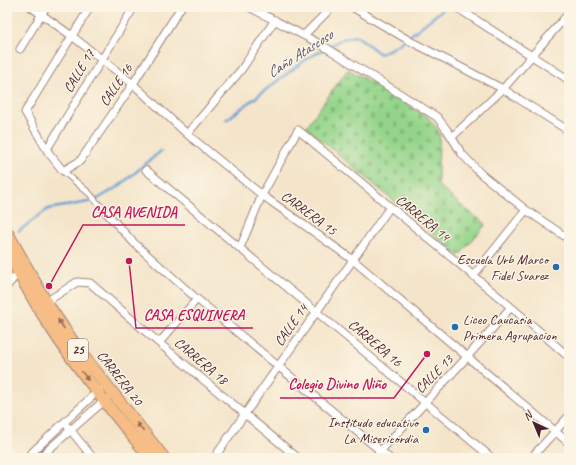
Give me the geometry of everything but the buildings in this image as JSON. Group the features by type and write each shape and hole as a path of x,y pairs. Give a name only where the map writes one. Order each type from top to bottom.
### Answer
{"main road":[{"name":"CARRERA 20","path":"7,232 46,302 105,390 104,401 150,458"},
{"name":"CARRERA 20","path":"7,251 37,306 59,340 164,458"}],"street":[{"name":"CARRERA 15","path":"31,7 72,36 133,84 187,134 262,195 352,260 569,443"},
{"path":"20,49 46,7"},
{"path":"90,7 25,112 47,149 63,170 90,194 134,243 197,299 389,458"},
{"name":"CALLE 17","path":"47,149 134,7"},
{"name":"CALLE 16","path":"63,170 80,161 133,84 182,7"},
{"path":"250,7 329,49 437,117 452,137 462,154 481,174 526,210 569,239"},
{"path":"304,36 332,7"},
{"path":"352,7 410,41 503,89 569,131"},
{"path":"456,7 569,80"},
{"path":"452,137 503,89 569,13"},
{"path":"187,134 241,70 275,20"},
{"name":"CARRERA 14","path":"262,195 298,130 569,357"},
{"name":"CARRERA 16","path":"146,170 492,458"},
{"path":"240,248 262,195"},
{"name":"CALLE 14","path":"214,458 390,207"},
{"path":"473,276 526,210"},
{"path":"7,286 19,272"},
{"name":"CARRERA 18","path":"46,302 77,282 90,282 159,343 298,458"},
{"path":"159,343 197,299"},
{"name":"CALLE 13","path":"374,458 468,357 511,307"},
{"path":"26,458 65,422 105,390"},
{"path":"37,448 42,457 104,401"},
{"path":"531,458 569,416"},
{"path":"65,422 93,458"}],"green space":[{"path":"348,69 427,116 440,133 438,185 459,204 486,224 459,256 306,127"}],"waterway":[{"name":"Caño Atascoso","path":"226,120 305,60 342,39 357,36 380,54 398,45 446,7"},
{"name":"Caño Atascoso","path":"19,231 48,209 94,201 118,187 161,151"}],"place":[{"name":"CASA ESQUINERA","path":"129,261"},
{"name":"Escuela Urb Marco Fidel Suarez","path":"556,267"},
{"name":"CASA AVENIDA","path":"49,286"},
{"name":"Liceo Caucasia Primera Agrupacion","path":"455,327"},
{"name":"Colegio Divino Niño","path":"427,354"},
{"name":"Institudo educativo La Misericordia","path":"426,430"}]}
